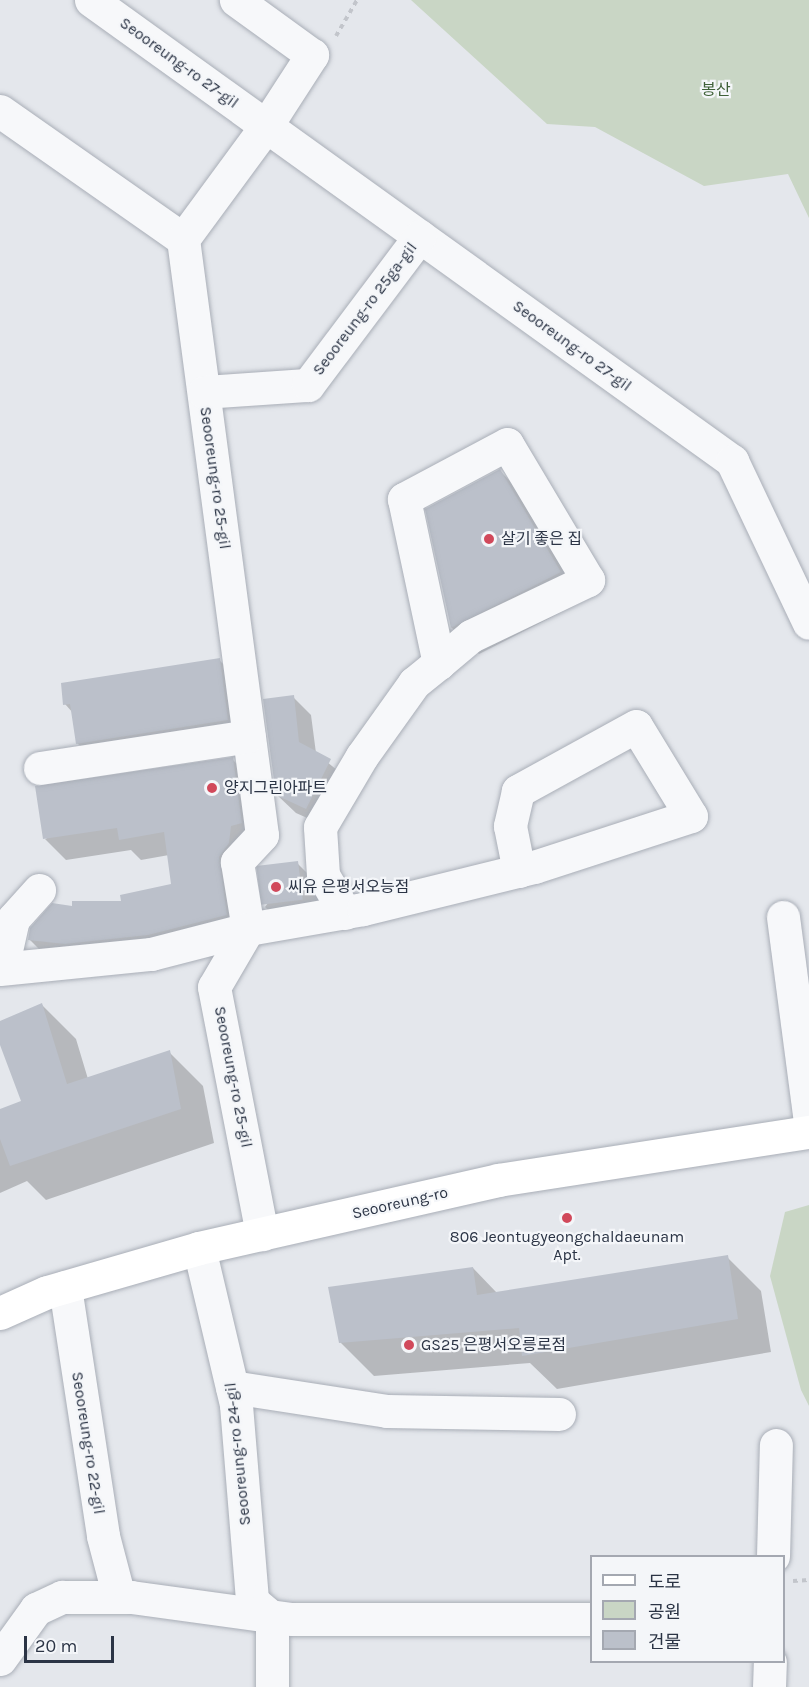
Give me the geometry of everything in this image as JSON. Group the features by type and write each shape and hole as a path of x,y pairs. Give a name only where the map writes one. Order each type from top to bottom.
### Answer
{"main road":[{"name":"Seooreung-ro","path":"0,1313 65,1287 199,1248 498,1180 809,1132"}],"street":[{"name":"Seooreung-ro 27-gil","path":"91,0 732,461 809,623"},
{"path":"0,111 183,239 266,126 312,55 236,0"},
{"name":"Seooreung-ro 25ga-gil","path":"204,392 308,385 420,236"},
{"name":"Seooreung-ro 25-gil","path":"183,239 262,835 237,862 248,929 214,987 262,1234"},
{"path":"345,913 324,875 320,828 362,756 408,692 471,636 588,580 507,444 404,499 439,663"},
{"path":"39,890 13,919 1,968 151,954 248,929 345,913 519,871 691,816 636,726 518,791 510,826 519,871"},
{"path":"40,768 249,736"},
{"path":"783,917 809,1115"},
{"name":"Seooreung-ro 24-gil","path":"199,1248 232,1388 252,1601 272,1618"},
{"name":"Seooreung-ro 22-gil","path":"65,1287 102,1536 119,1597"},
{"path":"232,1388 387,1411 559,1414"},
{"path":"773,1555 776,1445"},
{"path":"0,1659 36,1610 62,1598 119,1597 272,1618 590,1619"},
{"path":"272,1618 272,1687"},
{"path":"769,1687 770,1663"}],"path":[{"path":"312,55 339,33 357,0"}],"green space":[{"name":"봉산","path":"411,0 809,0 809,218 788,174 704,186 595,127 547,124"},
{"path":"809,1205 809,1406 801,1390 770,1276 785,1212"}],"building":[{"name":"살기 좋은 집","path":"500,469 561,572 451,628 425,509"},
{"path":"220,658 228,720 76,744 70,704 63,705 61,683"},
{"path":"294,695 299,742 331,759 306,809 276,795 263,699"},
{"path":"233,757 242,823 231,826 229,843 219,857 227,915 148,935 65,944 28,940 30,928 52,903 72,906 72,901 121,901 120,895 171,884 164,832 119,840 117,828 43,839 35,786"},
{"name":"씨유 은평서오능점","path":"298,861 303,900 261,905 256,866"},
{"path":"42,1003 67,1084 170,1050 181,1109 10,1166 0,1139 0,1109 21,1101 0,1045 0,1021"},
{"path":"728,1255 738,1319 522,1356 519,1328 339,1343 328,1287 473,1267 477,1295"}],"place":[{"name":"살기 좋은 집","path":"489,539"},
{"name":"양지그린아파트","path":"212,788"},
{"name":"씨유 은평서오능점","path":"276,887"},
{"name":"806 Jeontugyeongchaldaeunam Apt.","path":"567,1218"},
{"name":"GS25 은평서오릉로점","path":"409,1345"}]}
